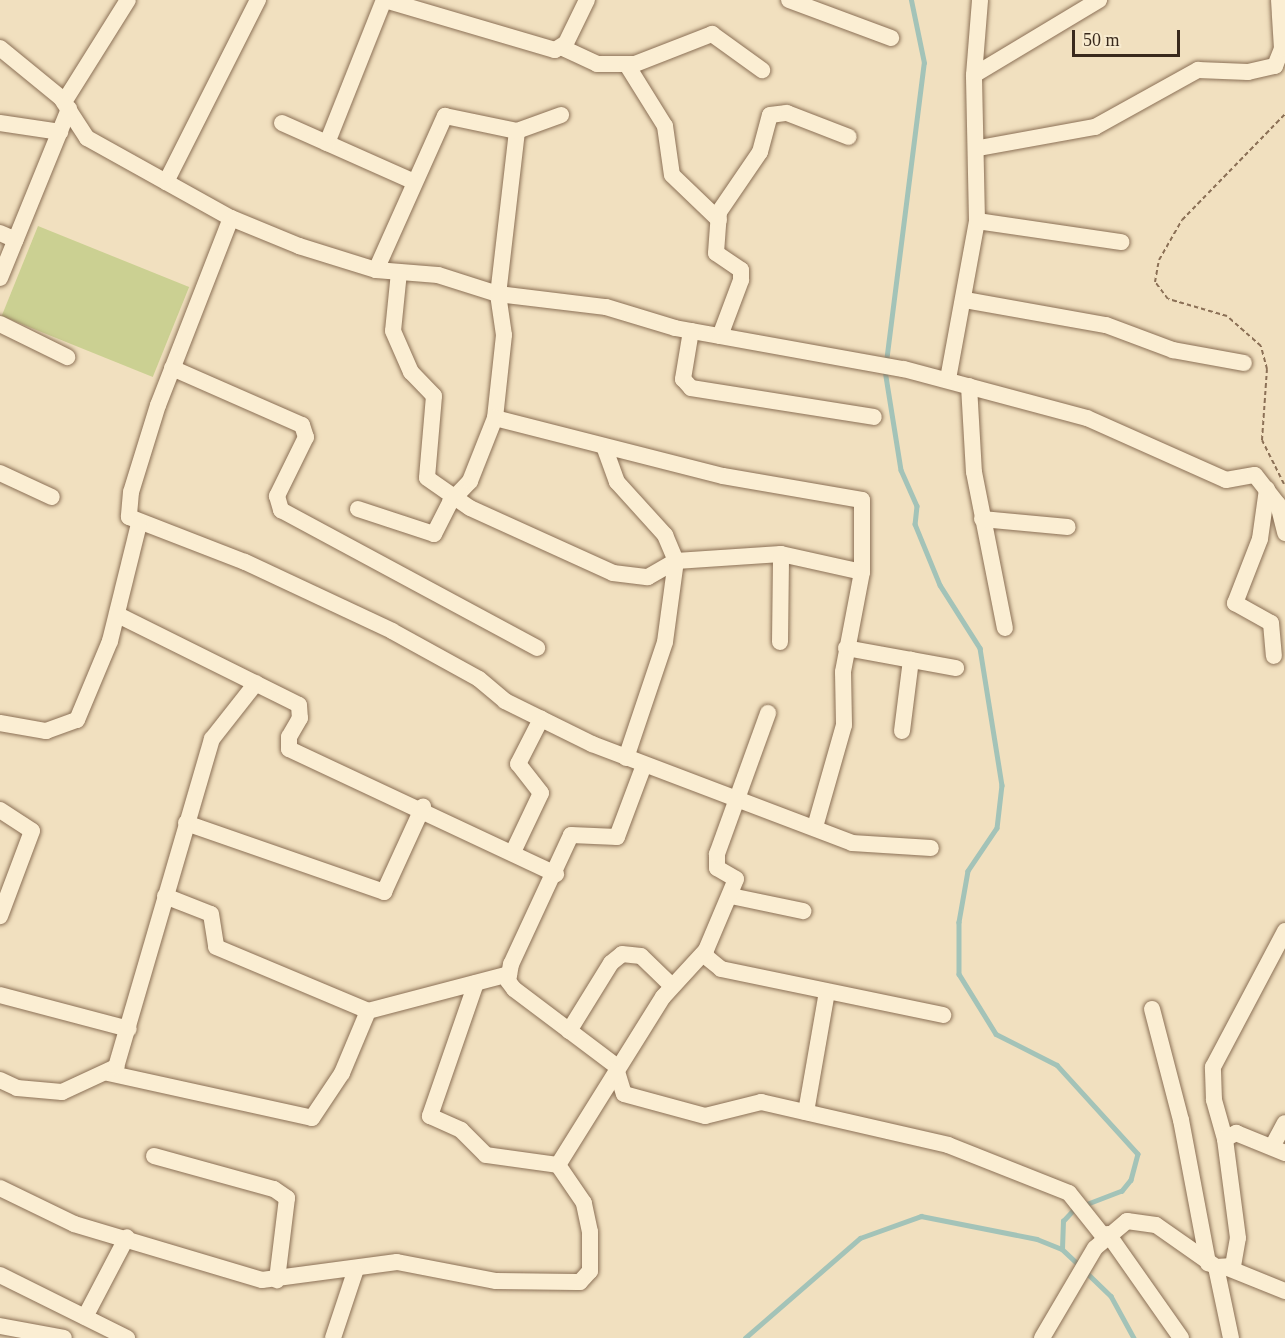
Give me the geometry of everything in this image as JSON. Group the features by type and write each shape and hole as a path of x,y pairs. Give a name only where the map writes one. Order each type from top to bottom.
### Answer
{"street":[{"path":"0,278 60,132 67,105 128,0"},
{"path":"166,182 258,0"},
{"path":"327,143 384,0 563,48 597,64 627,65 712,34 762,70"},
{"path":"563,48 587,0"},
{"path":"789,0 891,38"},
{"path":"948,379 965,300 977,221 979,148 974,75 980,0"},
{"path":"974,75 1099,0"},
{"path":"979,148 1095,127 1198,70 1248,72 1275,66 1282,49 1279,0"},
{"path":"0,48 67,105 76,129 87,138 231,218 376,270 448,277 498,294 606,307 690,331 904,369 948,379 1099,422 1226,480 1251,474 1267,489 1281,511 1285,533"},
{"path":"627,65 665,126 672,175 719,220"},
{"path":"720,336 741,279 741,270 716,253 719,220 723,205 760,152 770,115 787,113 849,137"},
{"path":"376,270 412,181 445,116 517,131 561,115"},
{"path":"0,123 60,132"},
{"path":"282,123 412,181"},
{"path":"358,509 429,535 470,480 495,418 504,347 498,294 517,131"},
{"path":"231,218 172,368 129,500 129,517 139,524 245,562 392,631 541,719 626,758 734,800 866,847 931,848"},
{"path":"977,221 1121,242"},
{"path":"0,233 16,240"},
{"path":"399,272 393,331 411,372 434,396 425,471 456,496 570,557 627,578 648,577 676,561 781,554 862,572"},
{"path":"965,300 1106,325 1173,350 1244,363"},
{"path":"0,324 68,357"},
{"path":"690,331 683,379 691,388 874,417"},
{"path":"172,368 302,425 306,437 277,496 281,510 537,648"},
{"path":"969,386 982,519 1005,628"},
{"path":"495,418 605,449 862,500 862,572 846,648 844,725 815,827"},
{"path":"605,449 617,482 665,536 676,561 665,642 626,758"},
{"path":"0,473 52,497"},
{"path":"1267,489 1260,539 1235,603 1271,623 1274,656"},
{"path":"982,519 1068,527"},
{"path":"0,723 46,731 70,726 89,700 118,615 139,524"},
{"path":"780,642 781,554"},
{"path":"118,615 256,683 302,710 289,749 423,807 556,874"},
{"path":"846,648 956,668"},
{"path":"902,731 911,660"},
{"path":"0,1080 17,1088 62,1092 108,1073 120,1060 186,823 217,729 240,709 256,683"},
{"path":"558,1165 617,1077 671,985 704,955 736,878 716,863 734,800 768,713"},
{"path":"513,852 541,793 518,764 541,719"},
{"path":"645,765 622,831 612,838 571,834 556,874 509,974 514,988 615,1065 624,1094 694,1114 718,1116 761,1102 806,1112 991,1158 1080,1203 1092,1219 1102,1240 1181,1338"},
{"path":"186,823 384,892 423,807"},
{"path":"0,810 32,831 0,916"},
{"path":"165,896 211,914 216,947 368,1011 509,974"},
{"path":"730,896 803,911"},
{"path":"1217,1266 1239,1249 1225,1139 1214,1101 1213,1067 1285,931"},
{"path":"569,1031 610,963 622,954 641,956 671,985"},
{"path":"704,955 721,969 943,1015"},
{"path":"0,1188 74,1224 126,1237 242,1275 277,1280 396,1262 496,1281 580,1282 592,1265 590,1232 584,1203 558,1165 486,1155 461,1130 430,1116 476,983"},
{"path":"806,1112 827,992"},
{"path":"0,995 129,1029"},
{"path":"1152,1009 1217,1266 1231,1338"},
{"path":"108,1073 312,1118 342,1073 368,1011"},
{"path":"1225,1139 1236,1133 1278,1150 1285,1123"},
{"path":"154,1156 274,1189 286,1198 277,1280"},
{"path":"1042,1338 1074,1280 1102,1240 1127,1221 1147,1221 1217,1266 1285,1292"},
{"path":"85,1317 126,1237"},
{"path":"333,1338 356,1269"},
{"path":"0,1275 127,1338"},
{"path":"0,1326 38,1335 64,1338"}],"path":[{"path":"1285,114 1182,220 1159,260 1155,282 1168,298 1227,316 1261,346 1267,369 1262,440 1285,487"}],"green space":[{"path":"38,226 189,287 153,377 2,316"}],"waterway":[{"path":"886,362 924,63 911,0"},
{"path":"885,370 901,470 917,506 915,524 940,585 980,648 1002,785 997,828 968,871 959,922 959,974 996,1034 1057,1065 1138,1154 1131,1180 1122,1191 1083,1206"},
{"path":"1062,1249 1063,1221 1075,1208"},
{"path":"745,1338 860,1238 921,1216 1037,1239 1062,1249 1079,1265"},
{"path":"1085,1271 1111,1296 1134,1338"}]}
